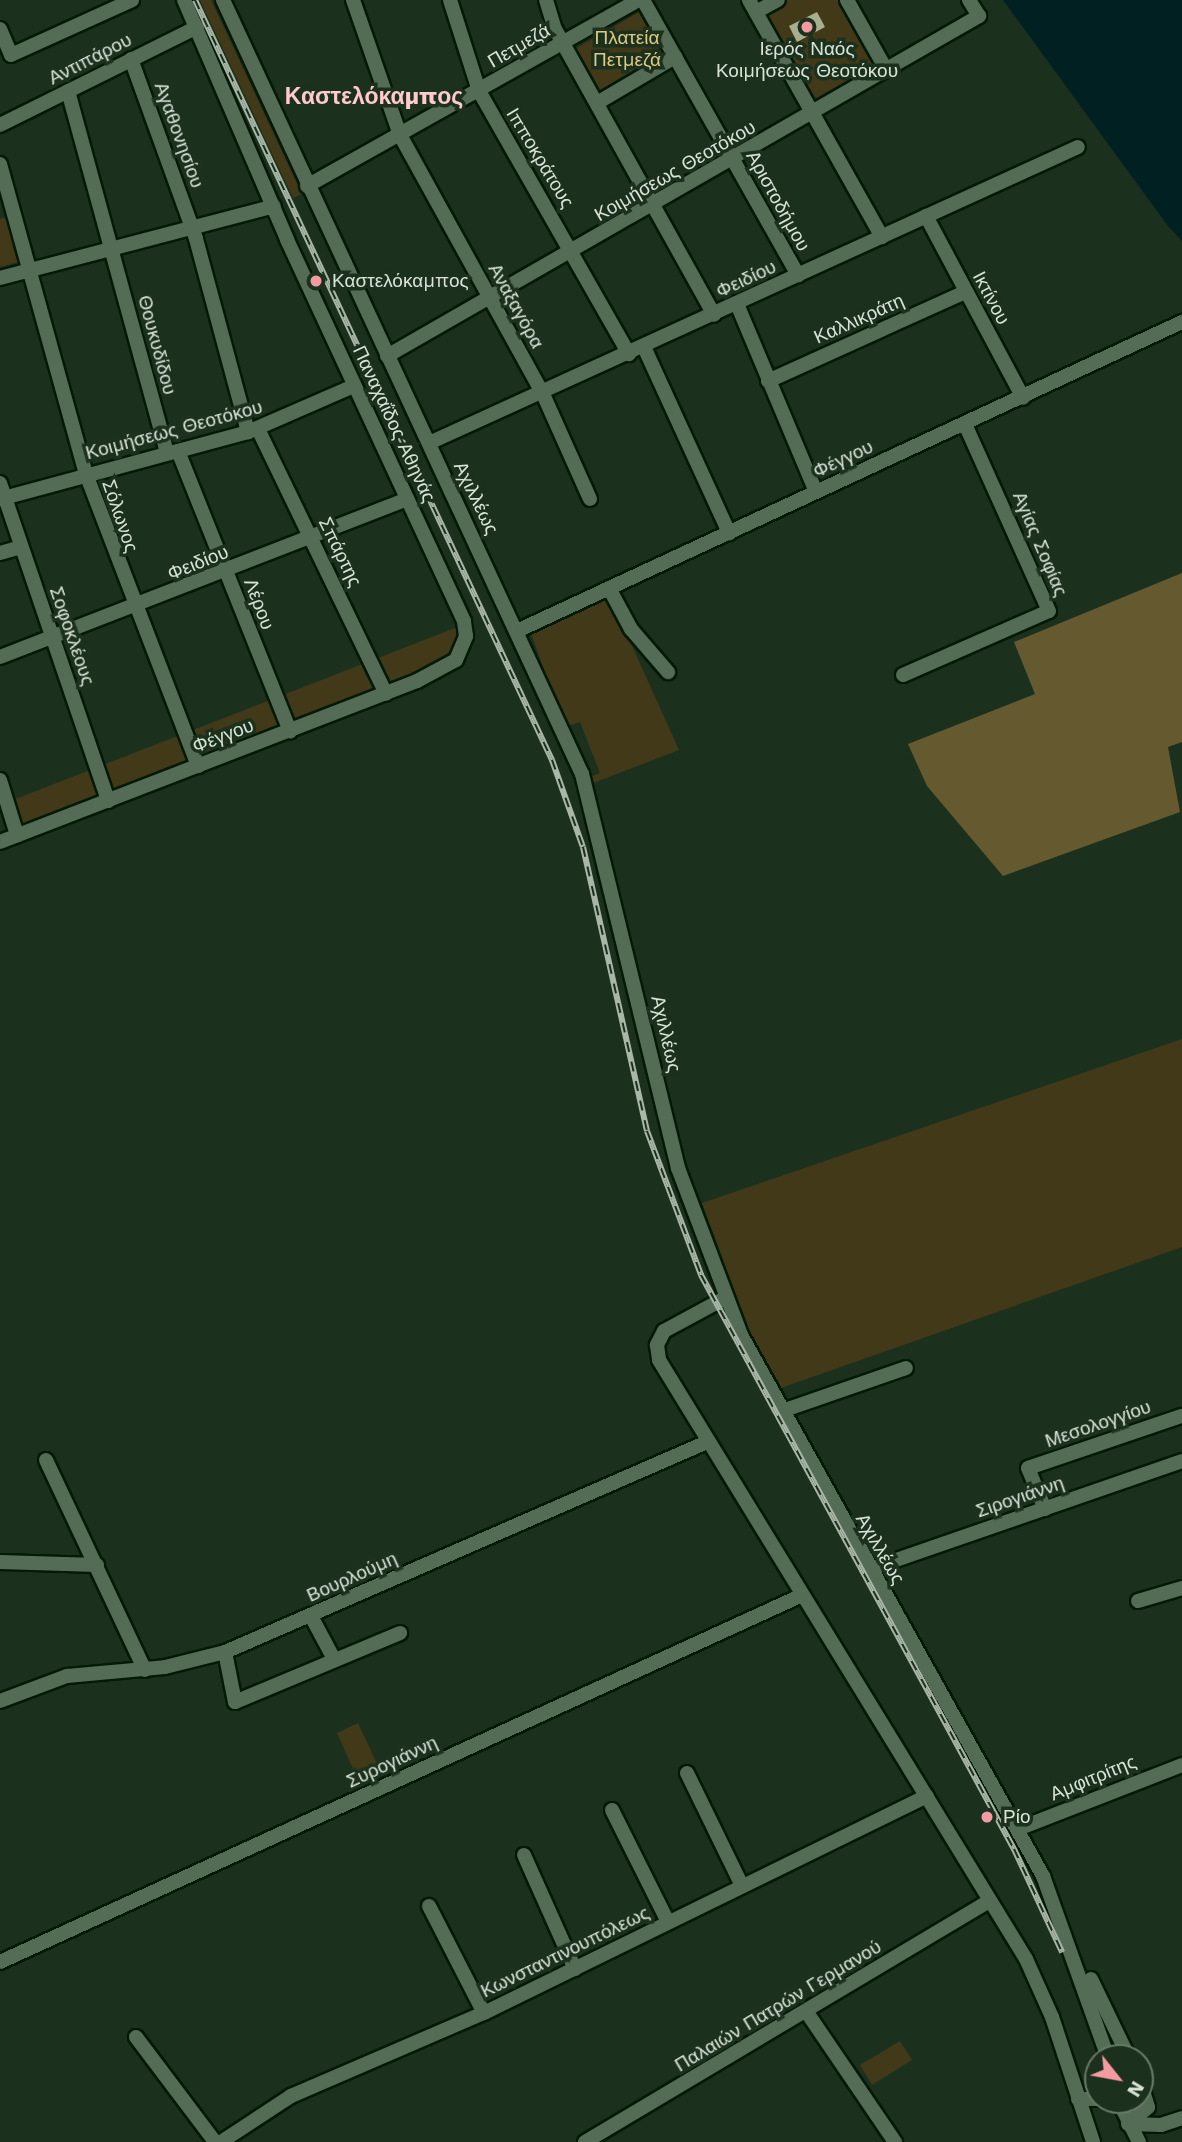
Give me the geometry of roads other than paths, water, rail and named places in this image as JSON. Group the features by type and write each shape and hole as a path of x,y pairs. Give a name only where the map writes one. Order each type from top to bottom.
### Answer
{"street":[{"path":"0,29 11,55 132,0"},
{"name":"Παναχαΐδος Αθηνάς","path":"184,0 354,386 464,621 466,636 457,659"},
{"name":"Αχιλλέως","path":"223,0 307,186 519,630 590,800 678,1168 724,1298 782,1411 1054,1897 1104,2044"},
{"name":"Αναξαγόρα","path":"353,0 400,135 542,394 590,499"},
{"name":"Ιπποκράτους","path":"450,0 478,91 573,250 629,354"},
{"path":"546,0 563,44 714,315"},
{"name":"Πετμεζά","path":"307,186 640,0"},
{"name":"Αριστοδήμου","path":"640,0 798,275"},
{"path":"778,0 753,6 882,237"},
{"path":"847,0 887,71"},
{"name":"Κοιμήσεως Θεοτόκου","path":"387,356 813,115 979,16 969,0"},
{"name":"Αντιπάρου","path":"0,125 197,27"},
{"path":"597,103 675,57"},
{"name":"Αγαθονησίου","path":"131,59 191,225"},
{"path":"68,91 110,247"},
{"name":"Φειδίου","path":"429,443 542,394 1078,147"},
{"name":"Σόλωνος","path":"0,164 86,474 198,766"},
{"path":"0,278 191,225 274,206"},
{"name":"Ικτίνου","path":"926,216 1023,398"},
{"name":"Σπάρτης","path":"191,225 253,430 312,537 386,694"},
{"name":"Θουκυδίδου","path":"110,247 172,452"},
{"name":"Καλλικράτη","path":"768,382 965,292"},
{"path":"737,304 816,492"},
{"name":"Φέγγου","path":"519,630 1182,322"},
{"path":"644,347 729,533"},
{"name":"Κοιμήσεως Θεοτόκου","path":"1,493 86,474 253,430 354,386"},
{"name":"Αγίας Σοφίας","path":"903,675 1049,611 965,424"},
{"name":"Λέρου","path":"172,452 226,573 290,731"},
{"name":"Σοφοκλέους","path":"1,493 54,639 108,801"},
{"name":"Φειδίου","path":"0,657 226,573 407,499"},
{"path":"0,553 21,547"},
{"path":"609,588 631,629 668,672"},
{"name":"Φέγγου","path":"0,842 386,694 457,659"},
{"path":"0,780 3,799 17,835"},
{"path":"724,1298 664,1331 656,1349 707,1442 800,1596 927,1796 1045,2000 1093,2142"},
{"path":"782,1411 906,1367"},
{"name":"Μεσολογγίου","path":"1045,1509 1028,1468 1182,1416"},
{"name":"Βουρλούμη","path":"0,1701 67,1676 145,1670 225,1652 707,1442"},
{"path":"46,1460 145,1670"},
{"name":"Σιρογιάννη","path":"870,1569 1182,1461"},
{"path":"0,1562 97,1565"},
{"path":"1138,1601 1182,1588"},
{"name":"Συρογιάννη","path":"0,1962 800,1596"},
{"path":"311,1616 334,1659"},
{"path":"225,1652 234,1702 400,1633"},
{"name":"Αμφιτρίτης","path":"1018,1829 1182,1765"},
{"path":"687,1773 742,1886"},
{"name":"Κωνσταντινουπόλεως","path":"221,2142 285,2099 484,2013 927,1796"},
{"path":"612,1810 668,1922"},
{"path":"524,1855 575,1969"},
{"name":"Παλαιών Πατρών Γερμανού","path":"585,2142 808,2014 989,1900"},
{"path":"429,1906 484,2013"},
{"path":"1074,1952 1084,1961 1123,2044"},
{"path":"808,2014 895,2142"},
{"path":"136,2037 215,2142"},
{"path":"1078,2099 1084,2099"},
{"path":"1124,2114 1139,2142"},
{"path":"1128,2124 1140,2114"},
{"path":"1128,2124 1161,2125 1182,2118"}],"water":[{"path":"1003,0 1182,0 1182,241 1168,226"}],"railway":[{"path":"195,0 552,760 583,847 647,1131 701,1275 1014,1849 1062,1952"}],"place":[{"name":"Ιερός Ναός Κοιμήσεως Θεοτόκου","path":"807,27"},
{"name":"Καστελόκαμπος","path":"316,281"},
{"name":"Ρίο","path":"987,1817"}],"district":[{"name":"Καστελόκαμπος","path":"374,97"}],"park label":[{"name":"Πλατεία Πετμεζά","path":"627,49"}]}
